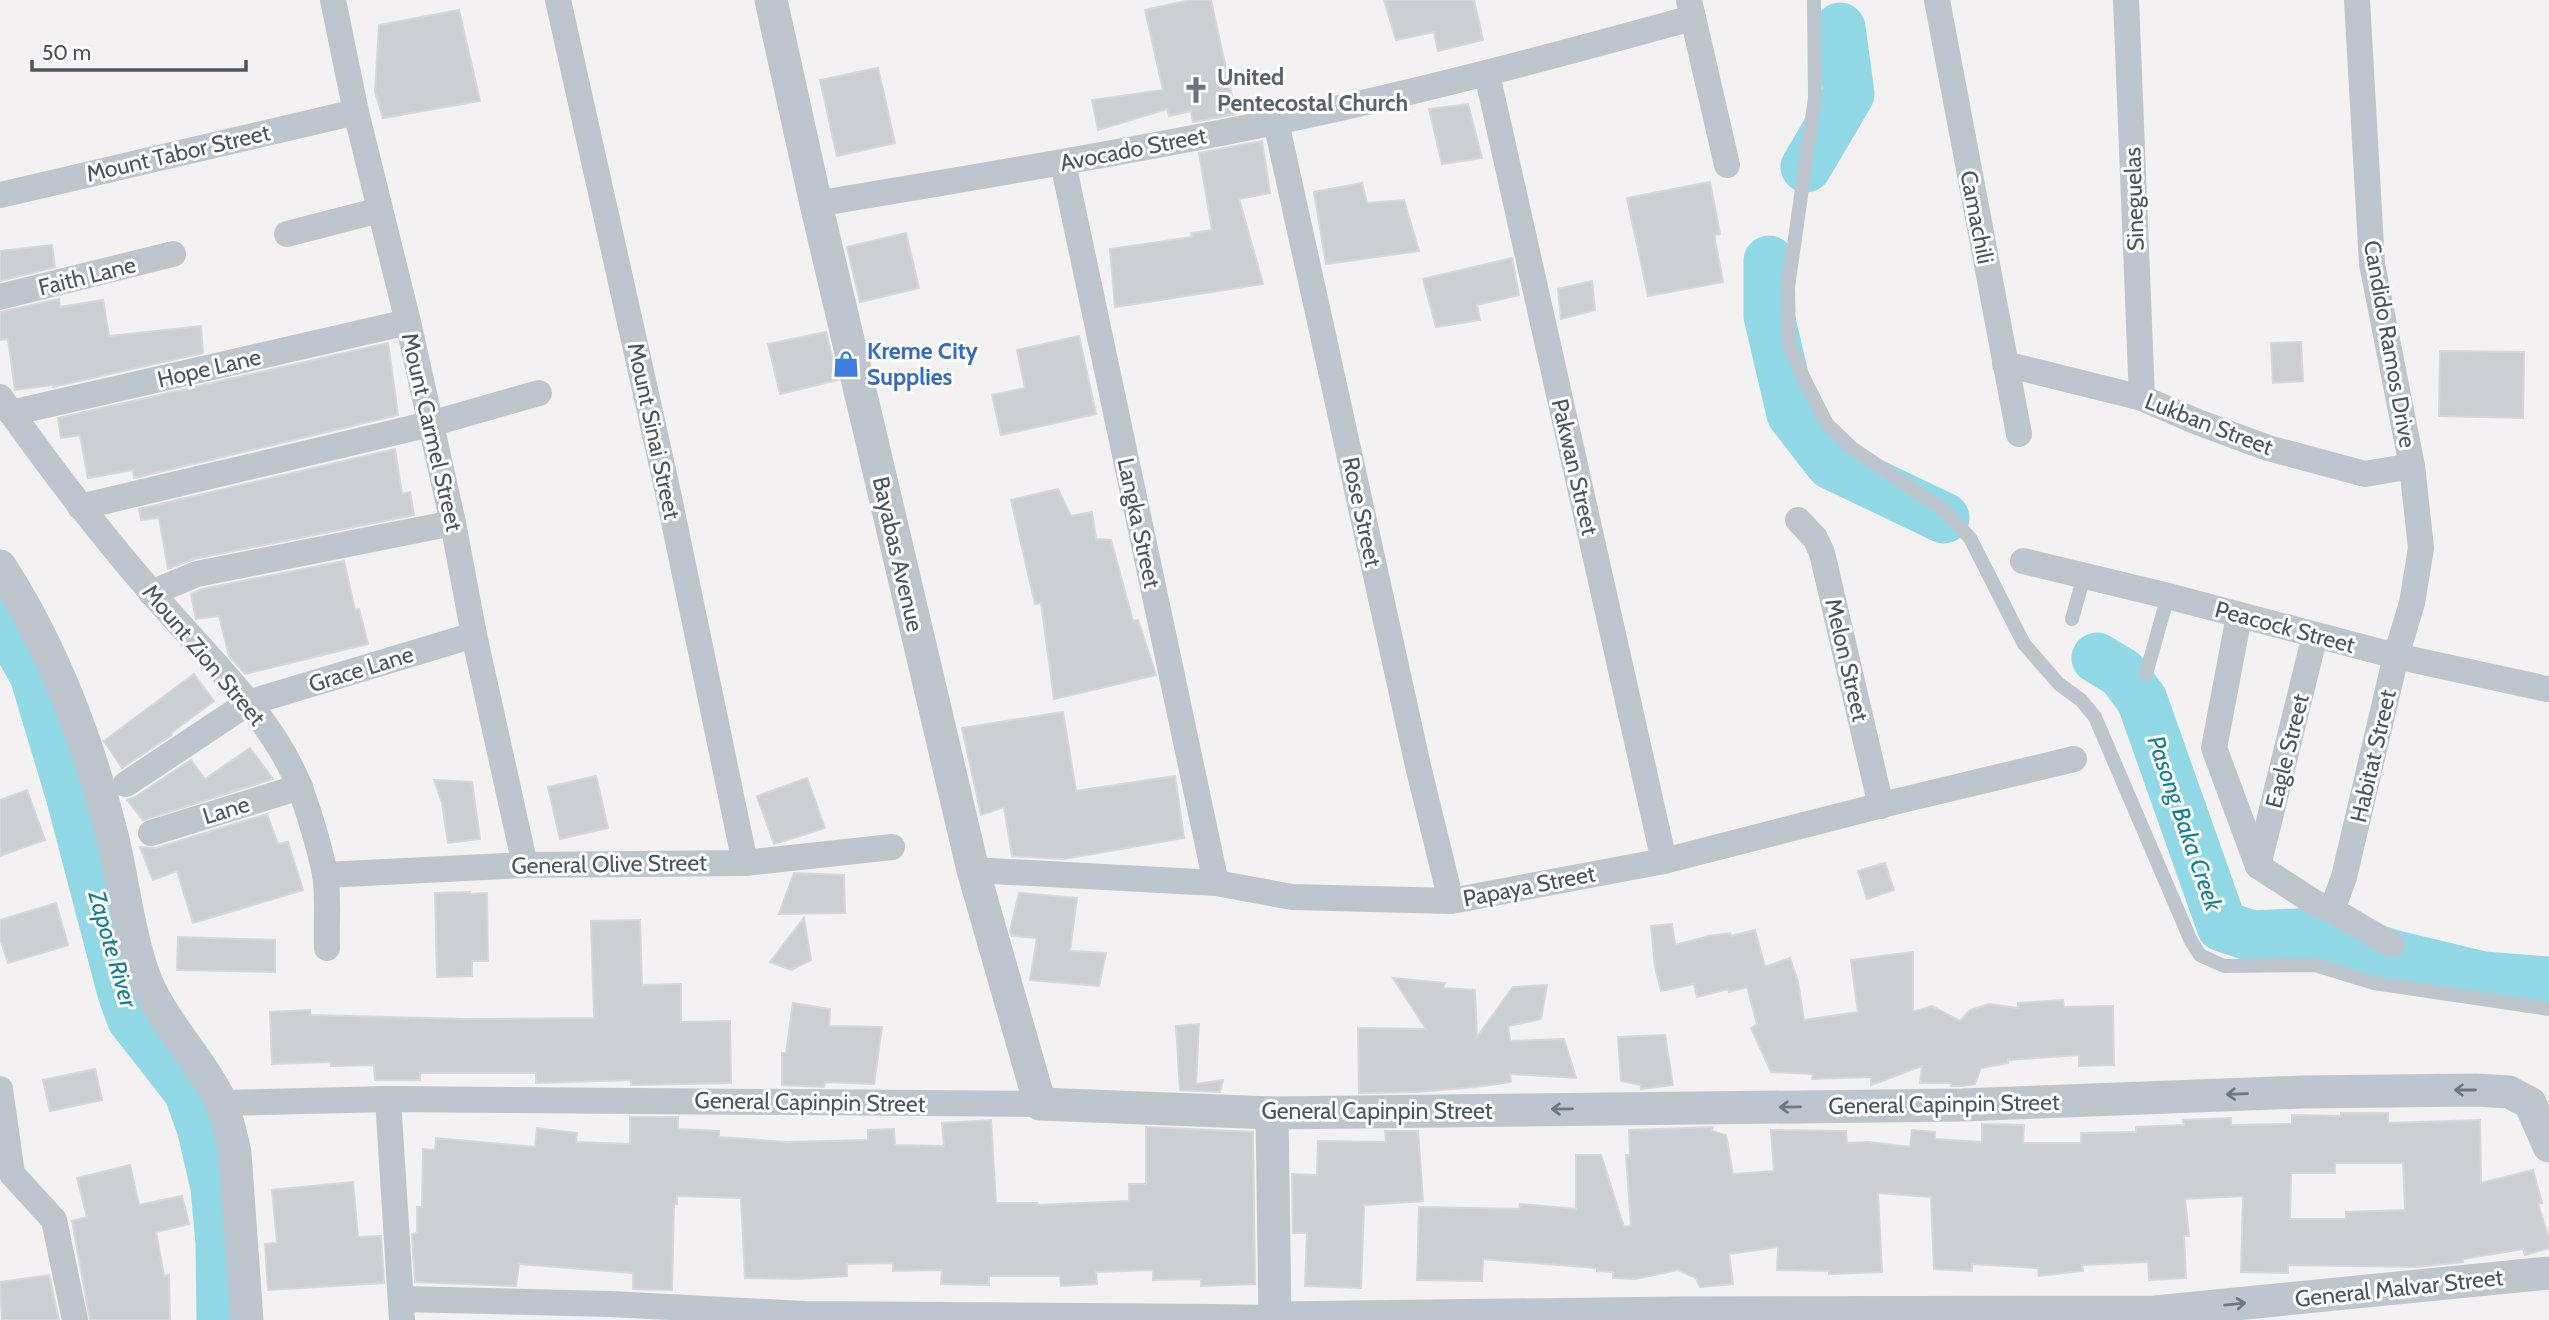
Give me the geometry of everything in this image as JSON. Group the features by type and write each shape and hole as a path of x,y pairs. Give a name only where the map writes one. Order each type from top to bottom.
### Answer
{"street":[{"name":"Mount Carmel Street","path":"333,0 356,112 408,322 453,523 474,635 525,864"},
{"name":"Mount Sinai Street","path":"558,0 667,488 745,863"},
{"name":"Bayabas Avenue","path":"771,0 816,204 973,870 1040,1104"},
{"name":"Camachili","path":"1937,0 2019,434"},
{"name":"Sineguelas","path":"2126,0 2142,398"},
{"name":"Candido Ramos Drive","path":"2357,0 2372,264 2413,466 2421,548 2412,603"},
{"name":"Avocado Street","path":"816,204 1063,163 1276,122 1487,74 1691,9"},
{"path":"1691,9 1727,165"},
{"name":"Pakwan Street","path":"1487,74 1664,861"},
{"name":"Mount Tabor Street","path":"0,194 356,112"},
{"name":"Rose Street","path":"1276,122 1418,766 1451,901"},
{"name":"Langka Street","path":"1063,163 1216,883"},
{"path":"287,234 380,210"},
{"name":"Faith Lane","path":"0,297 173,254"},
{"name":"Hope Lane","path":"6,405 408,322"},
{"name":"Lukban Street","path":"2005,364 2142,398 2194,421 2268,448 2365,474 2413,466"},
{"path":"80,507 430,424 539,393"},
{"name":"Mount Zion Street","path":"6,405 80,507 248,703 286,759 300,787 325,875 327,948"},
{"name":"Melon Street","path":"1798,520 1815,538 1822,553 1881,806"},
{"path":"151,593 197,574 453,523"},
{"name":"Peacock Street","path":"2023,561 2396,656 2547,689"},
{"path":"0,566 20,597 60,681 92,766 112,837 142,972 221,1103 230,1128 235,1153 247,1320"},
{"name":"Habitat Street","path":"2332,909 2344,877 2396,656 2412,603"},
{"path":"2239,616 2214,748 2258,866 2315,903 2332,909 2392,945"},
{"name":"Grace Lane","path":"127,784 248,703 474,635"},
{"name":"Eagle Street","path":"2258,866 2315,635"},
{"name":"Papaya Street","path":"973,870 1216,883 1292,897 1451,901 1664,861 2074,759"},
{"name":"Lane","path":"152,833 300,787"},
{"name":"General Olive Street","path":"325,875 525,864 745,863 892,848"},
{"path":"0,1090 12,1174 54,1220 75,1320"},
{"name":"General Capinpin Street","path":"221,1103 388,1099 1040,1104 1272,1113 1962,1105 2303,1091 2449,1090 2509,1092 2530,1103 2549,1146"},
{"path":"388,1099 402,1309"},
{"path":"1272,1113 1275,1319"},
{"name":"General Malvar Street","path":"402,1309 805,1317 1275,1319 2155,1312 2549,1273"}],"lane":[{"path":"1814,0 1815,97 1788,287 1789,344 1827,424 1852,448 1945,511 1957,523 1970,538 2024,644 2059,684 2081,700 2095,717 2191,941 2200,955 2224,966 2315,965 2374,983 2549,1009"},
{"path":"2072,620 2084,576"},
{"path":"2146,674 2168,596"}],"building":[{"path":"1190,0 1211,0 1236,114 1193,122 1191,111 1169,116 1167,109 1098,130 1092,100 1163,90 1145,10"},
{"path":"1384,0 1474,0 1483,40 1438,51 1434,32 1396,40"},
{"path":"459,10 480,101 383,118 375,92 379,25"},
{"path":"878,68 895,143 837,156 820,80"},
{"path":"1468,104 1482,158 1442,164 1429,109"},
{"path":"1262,141 1270,193 1239,199 1263,284 1115,307 1110,249 1192,237 1191,233 1212,230 1199,153"},
{"path":"1710,182 1720,234 1714,235 1723,282 1648,296 1627,198"},
{"path":"1362,183 1367,203 1404,200 1419,251 1326,264 1314,192"},
{"path":"906,233 919,288 860,302 847,247"},
{"path":"52,245 55,267 0,281 0,251"},
{"path":"1512,258 1519,295 1477,305 1480,320 1436,327 1423,279"},
{"path":"1592,281 1595,310 1561,319 1558,289"},
{"path":"59,299 60,307 103,300 109,336 201,326 203,353 53,387 15,390 8,339 0,340 0,312"},
{"path":"826,332 838,380 780,394 768,344"},
{"path":"1079,336 1096,414 1001,435 992,395 1025,388 1017,350"},
{"path":"2301,342 2303,381 2273,383 2271,343"},
{"path":"388,343 398,415 134,478 133,470 88,478 80,435 61,438 58,418"},
{"path":"2440,351 2524,352 2523,418 2439,416"},
{"path":"395,449 402,494 410,492 414,515 194,559 168,569 159,518 141,520 139,509"},
{"path":"1058,489 1071,516 1092,512 1096,539 1111,540 1133,621 1138,620 1156,675 1054,699 1041,603 1035,604 1011,500"},
{"path":"344,561 355,610 359,609 368,644 245,674 229,656 219,616 196,619 191,594 202,589"},
{"path":"194,674 214,701 171,733 172,735 122,768 104,741"},
{"path":"1063,712 1076,791 1175,776 1184,838 1064,859 1012,856 1004,807 981,815 962,728"},
{"path":"250,748 273,779 143,820 127,800 191,760 205,779"},
{"path":"596,776 608,828 560,839 548,787"},
{"path":"807,778 825,828 774,844 757,796"},
{"path":"434,780 472,782 480,839 448,843 442,803"},
{"path":"27,790 45,840 0,856 0,800"},
{"path":"267,814 278,844 288,842 303,890 193,923 177,871 153,880 140,847 156,848"},
{"path":"1885,863 1894,890 1867,899 1858,871"},
{"path":"794,873 844,875 845,913 779,914"},
{"path":"435,893 487,893 488,961 472,961 472,976 437,977"},
{"path":"1019,893 1077,898 1070,951 1106,953 1099,986 1030,980 1037,938 1012,936 1010,931"},
{"path":"56,903 68,945 8,963 0,938 0,920"},
{"path":"804,918 811,960 791,970 770,962"},
{"path":"640,920 642,985 681,984 681,1022 730,1021 731,1083 631,1085 631,1080 536,1083 536,1073 420,1073 420,1080 375,1080 374,1065 331,1066 331,1062 272,1064 270,1012 310,1010 310,1015 465,1019 594,1018 591,921"},
{"path":"1672,924 1675,945 1709,936 1730,933 1731,936 1755,930 1765,967 1790,958 1798,982 1804,1020 1858,1012 1851,960 1913,952 1913,1012 1932,1006 1960,1021 1970,1010 1989,1004 2018,1008 2018,1003 2063,1000 2064,1007 2113,1006 2114,1065 2079,1066 2079,1055 2008,1060 2008,1063 1981,1068 1975,1084 1962,1086 1951,1086 1950,1083 1920,1083 1922,1066 1871,1085 1871,1077 1812,1079 1813,1074 1771,1072 1751,1028 1757,1024 1747,987 1697,997 1694,984 1661,991 1655,967 1651,926"},
{"path":"178,937 275,940 275,972 177,970"},
{"path":"1393,978 1445,983 1443,988 1475,990 1477,1037 1513,987 1547,985 1541,1019 1508,1026 1510,1041 1564,1039 1576,1078 1510,1074 1511,1082 1476,1087 1359,1093 1358,1028 1426,1029"},
{"path":"793,1003 830,1009 829,1026 882,1027 874,1084 825,1082 824,1087 782,1085 782,1053 786,1053"},
{"path":"1199,1024 1196,1084 1223,1080 1220,1092 1180,1090 1176,1026"},
{"path":"1665,1035 1673,1085 1641,1089 1641,1085 1621,1081 1618,1037"},
{"path":"95,1069 102,1100 50,1111 43,1080"},
{"path":"2341,1113 2388,1113 2388,1123 2480,1120 2481,1183 2533,1170 2542,1203 2538,1204 2549,1238 2549,1248 2525,1255 2523,1249 2463,1259 2463,1262 2416,1267 2288,1265 2288,1273 2241,1272 2243,1196 2185,1199 2189,1236 2184,1236 2186,1278 2149,1280 2148,1262 2082,1265 2083,1271 2039,1276 2038,1268 1972,1264 1972,1271 1934,1269 1931,1197 1878,1193 1882,1272 1829,1274 1829,1271 1777,1270 1778,1247 1729,1254 1733,1284 1700,1287 1696,1278 1678,1270 1635,1279 1613,1278 1613,1272 1597,1271 1597,1268 1483,1259 1482,1281 1417,1280 1419,1207 1519,1209 1520,1204 1576,1209 1576,1155 1601,1155 1624,1227 1631,1226 1626,1155 1630,1155 1629,1130 1713,1127 1711,1131 1726,1135 1733,1174 1774,1171 1771,1130 1846,1131 1847,1143 1868,1142 1910,1147 1912,1130 1935,1132 1935,1139 1982,1142 1982,1124 2024,1125 2023,1143 2081,1143 2081,1133 2136,1132 2136,1127 2184,1125 2183,1120 2231,1118 2231,1125 2292,1124 2292,1115 2341,1116","holes":["2335,1163 2403,1163 2405,1210 2346,1212 2346,1219 2290,1219 2291,1173 2335,1173"]},
{"path":"630,1117 678,1117 678,1129 719,1131 719,1137 787,1142 868,1140 868,1130 894,1129 895,1145 944,1146 942,1123 991,1120 996,1203 1037,1205 1129,1201 1129,1184 1146,1184 1146,1127 1253,1132 1255,1284 1201,1286 1201,1279 1153,1280 1153,1270 1096,1272 1097,1284 1061,1286 1060,1276 989,1276 989,1285 941,1284 942,1270 893,1271 893,1263 847,1264 847,1276 745,1278 741,1198 677,1196 677,1204 674,1204 672,1290 633,1289 633,1273 519,1264 516,1286 415,1282 412,1234 417,1233 417,1207 422,1207 423,1149 435,1150 436,1138 535,1147 537,1128 577,1133 576,1142 630,1144"},
{"path":"1385,1131 1418,1131 1423,1201 1364,1205 1361,1288 1305,1286 1307,1233 1293,1233 1292,1174 1317,1175 1318,1141 1386,1142"},
{"path":"130,1165 139,1205 182,1196 189,1224 156,1232 164,1276 169,1275 170,1320 90,1320 72,1221 87,1217 77,1178"},
{"path":"353,1182 358,1237 381,1236 384,1283 268,1290 265,1244 277,1243 272,1190"},
{"path":"49,1275 59,1320 2,1320 0,1282"}],"waterway":[{"name":"Pasong Baka Creek","path":"1806,167 1849,94 1840,28"},
{"name":"Pasong Baka Creek","path":"1769,261 1769,316 1792,414 1831,464 1944,518"},
{"name":"Zapote River","path":"0,613 35,675 132,1018 189,1091 202,1127 216,1187 221,1243 222,1320"},
{"name":"Pasong Baka Creek","path":"2097,658 2122,673 2142,700 2222,926 2252,936 2319,933 2392,955 2483,977 2549,982"}],"place":[{"name":"United Pentecostal Church","path":"1196,90"},
{"name":"Kreme City Supplies","path":"846,364"}]}
